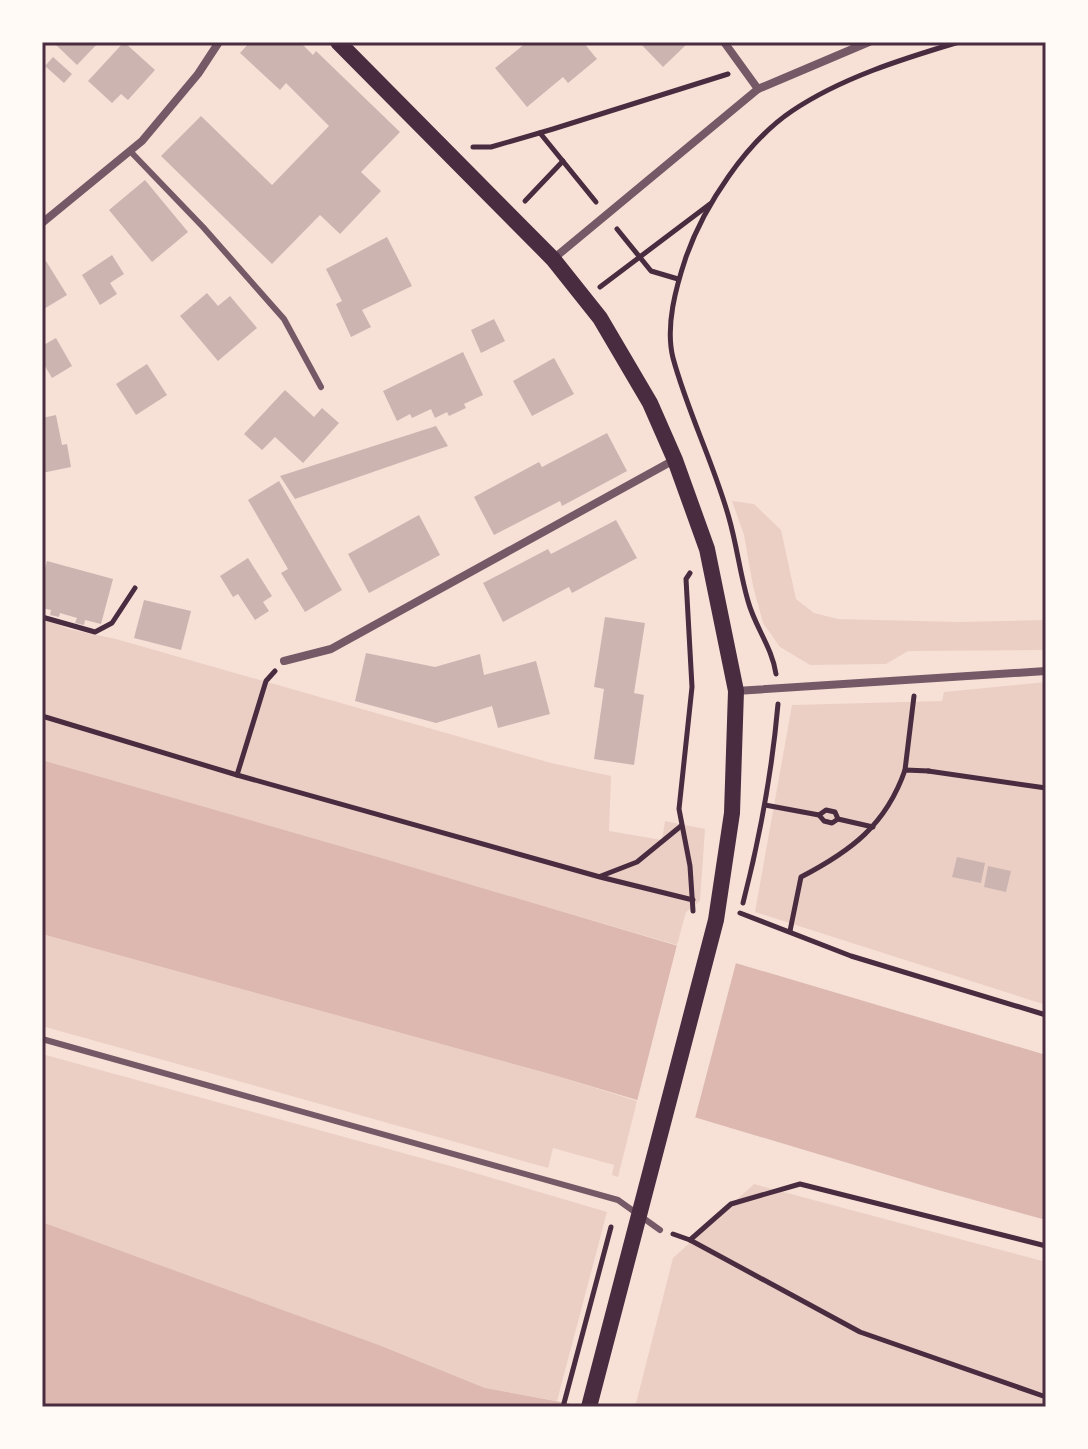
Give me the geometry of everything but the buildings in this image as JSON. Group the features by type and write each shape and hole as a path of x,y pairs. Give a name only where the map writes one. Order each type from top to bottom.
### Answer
{"main road":[{"path":"338,42 553,259 600,318 650,403 675,460 707,549 736,691 732,813 716,920 589,1407"}],"street":[{"path":"42,223 142,141 198,74 219,42"},
{"path":"724,42 758,89"},
{"path":"553,259 758,89 869,42"},
{"path":"284,661 331,649 675,460"},
{"path":"736,691 1046,671"}],"lane":[{"path":"130,151 203,227 284,319 321,387"},
{"path":"42,1039 618,1200 660,1230"}],"path":[{"path":"737,925 759,842 774,752 779,689 773,656 749,605 729,517 672,355 672,315 678,279 694,233 711,204 759,141 789,113 851,80 959,42"},
{"path":"445,148 491,147 744,69"},
{"path":"540,133 587,190"},
{"path":"534,191 563,161"},
{"path":"585,299 711,204"},
{"path":"607,215 651,271 678,279"},
{"path":"693,914 690,866 679,809 692,687 686,579 707,549"},
{"path":"42,617 95,632 112,623 135,588"},
{"path":"237,775 266,681 284,661"},
{"path":"790,931 801,877 833,860 874,827 896,795 905,770 915,680"},
{"path":"42,716 237,775 600,877 693,900"},
{"path":"905,770 1046,788"},
{"path":"765,805 819,815 826,810 835,812 838,819 874,827"},
{"path":"600,877 637,862 681,826"},
{"path":"740,913 851,956 1046,1015"},
{"path":"690,1240 731,1204 800,1184 1046,1246"},
{"path":"563,1407 618,1200"},
{"path":"660,1230 690,1240 860,1332 1046,1397"}],"shaded area":[{"path":"732,501 754,504 781,530 796,599 814,613 838,619 958,622 1046,620 1046,650 908,651 886,664 810,665 780,647 763,623 744,535"},
{"path":"42,617 69,629 116,639 551,763 611,776 609,831 662,840 665,821 705,829 700,901 686,912 677,945 42,760"},
{"path":"1046,682 1046,1005 755,912 792,705 942,701 944,692"},
{"path":"42,760 1046,1055 1046,1220 557,1076 42,934"},
{"path":"42,934 557,1076 637,1101 618,1177 612,1175 614,1165 553,1148 548,1168 42,1026"},
{"path":"42,1054 607,1212 557,1401 485,1388 379,1345 42,1222"},
{"path":"754,1184 1046,1262 1046,1407 635,1407 673,1258"},
{"path":"42,1222 379,1345 485,1388 588,1407 42,1407"}],"pier":[{"path":"678,941 737,959 694,1122 636,1105"}]}
